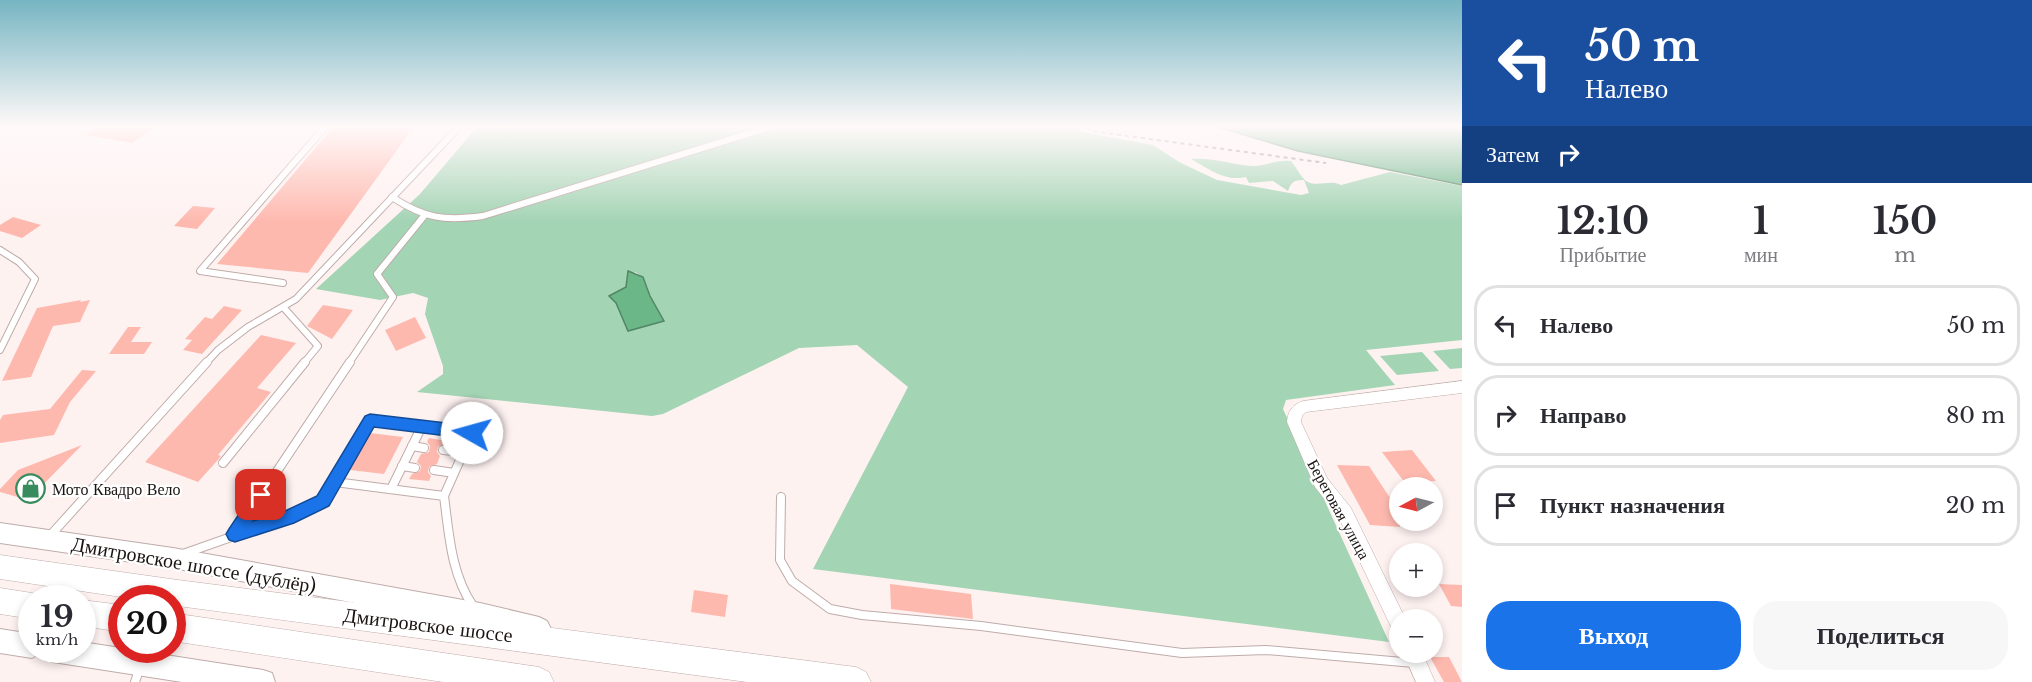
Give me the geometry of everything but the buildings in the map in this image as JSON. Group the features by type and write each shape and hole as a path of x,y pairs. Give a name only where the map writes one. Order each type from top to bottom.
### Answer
{"highway":[{"name":"Дмитровское шоссе","path":"0,567 178,593 856,682"},
{"path":"0,601 18,604"},
{"path":"186,629 539,682"}],"main road":[{"name":"Дмитровское шоссе (дублёр)","path":"0,532 173,558 480,615 634,652"},
{"path":"0,641 18,644"},
{"path":"96,662 139,673 263,682"}],"street":[{"name":"Береговая улица","path":"1391,609 1345,513 1321,482 1294,422 1295,412 1303,407 1462,387"},
{"path":"1416,663 1426,682"}],"lane":[{"path":"283,283 200,271 297,159"},
{"path":"47,540 218,350 248,327 296,299 429,159"},
{"path":"392,197 424,216 445,220 483,216 667,159"},
{"path":"235,534 393,297 377,274 424,216"},
{"path":"0,250 19,262 35,279 0,350"},
{"path":"223,463 318,346 284,308"},
{"path":"173,558 288,517 323,501 370,420 472,433 444,496 455,563 467,600 480,615"},
{"path":"391,489 422,426"},
{"path":"412,446 424,447"},
{"path":"443,450 464,452"},
{"path":"402,466 415,468"},
{"path":"434,470 454,473"},
{"path":"335,482 444,496"},
{"path":"781,498 780,560 792,581 830,609 862,615 981,626 1182,653 1266,650 1389,657"}],"path":[{"path":"1296,159 1326,163"}],"shaded area":[{"path":"450,159 1174,159 1217,180 1301,195 1309,193 1304,180 1293,182 1288,191 1273,181 1249,183 1246,177 1224,176 1191,159 1253,166 1291,161 1306,181 1314,184 1337,183 1341,185 1390,172 1462,186 1462,340 1366,350 1395,385 1286,400 1283,409 1389,642 813,569 908,387 857,345 799,348 663,414 652,416 417,392 443,374 443,366 425,314 428,298 413,293 380,300 316,289 420,194","holes":["635,272 646,282 650,296 628,331 616,303"]},
{"path":"1336,159 1462,159 1462,185"},
{"path":"628,271 643,277 650,296 664,321 628,331 616,303 609,296 626,287"},
{"path":"1462,348 1462,368 1450,369 1433,351"},
{"path":"1422,352 1439,371 1397,375 1380,356"}],"place":[{"name":"Мото Квадро Вело","path":"31,489"}],"route":[{"path":"261,495 235,534 288,517 323,501 370,420 472,433"}]}
